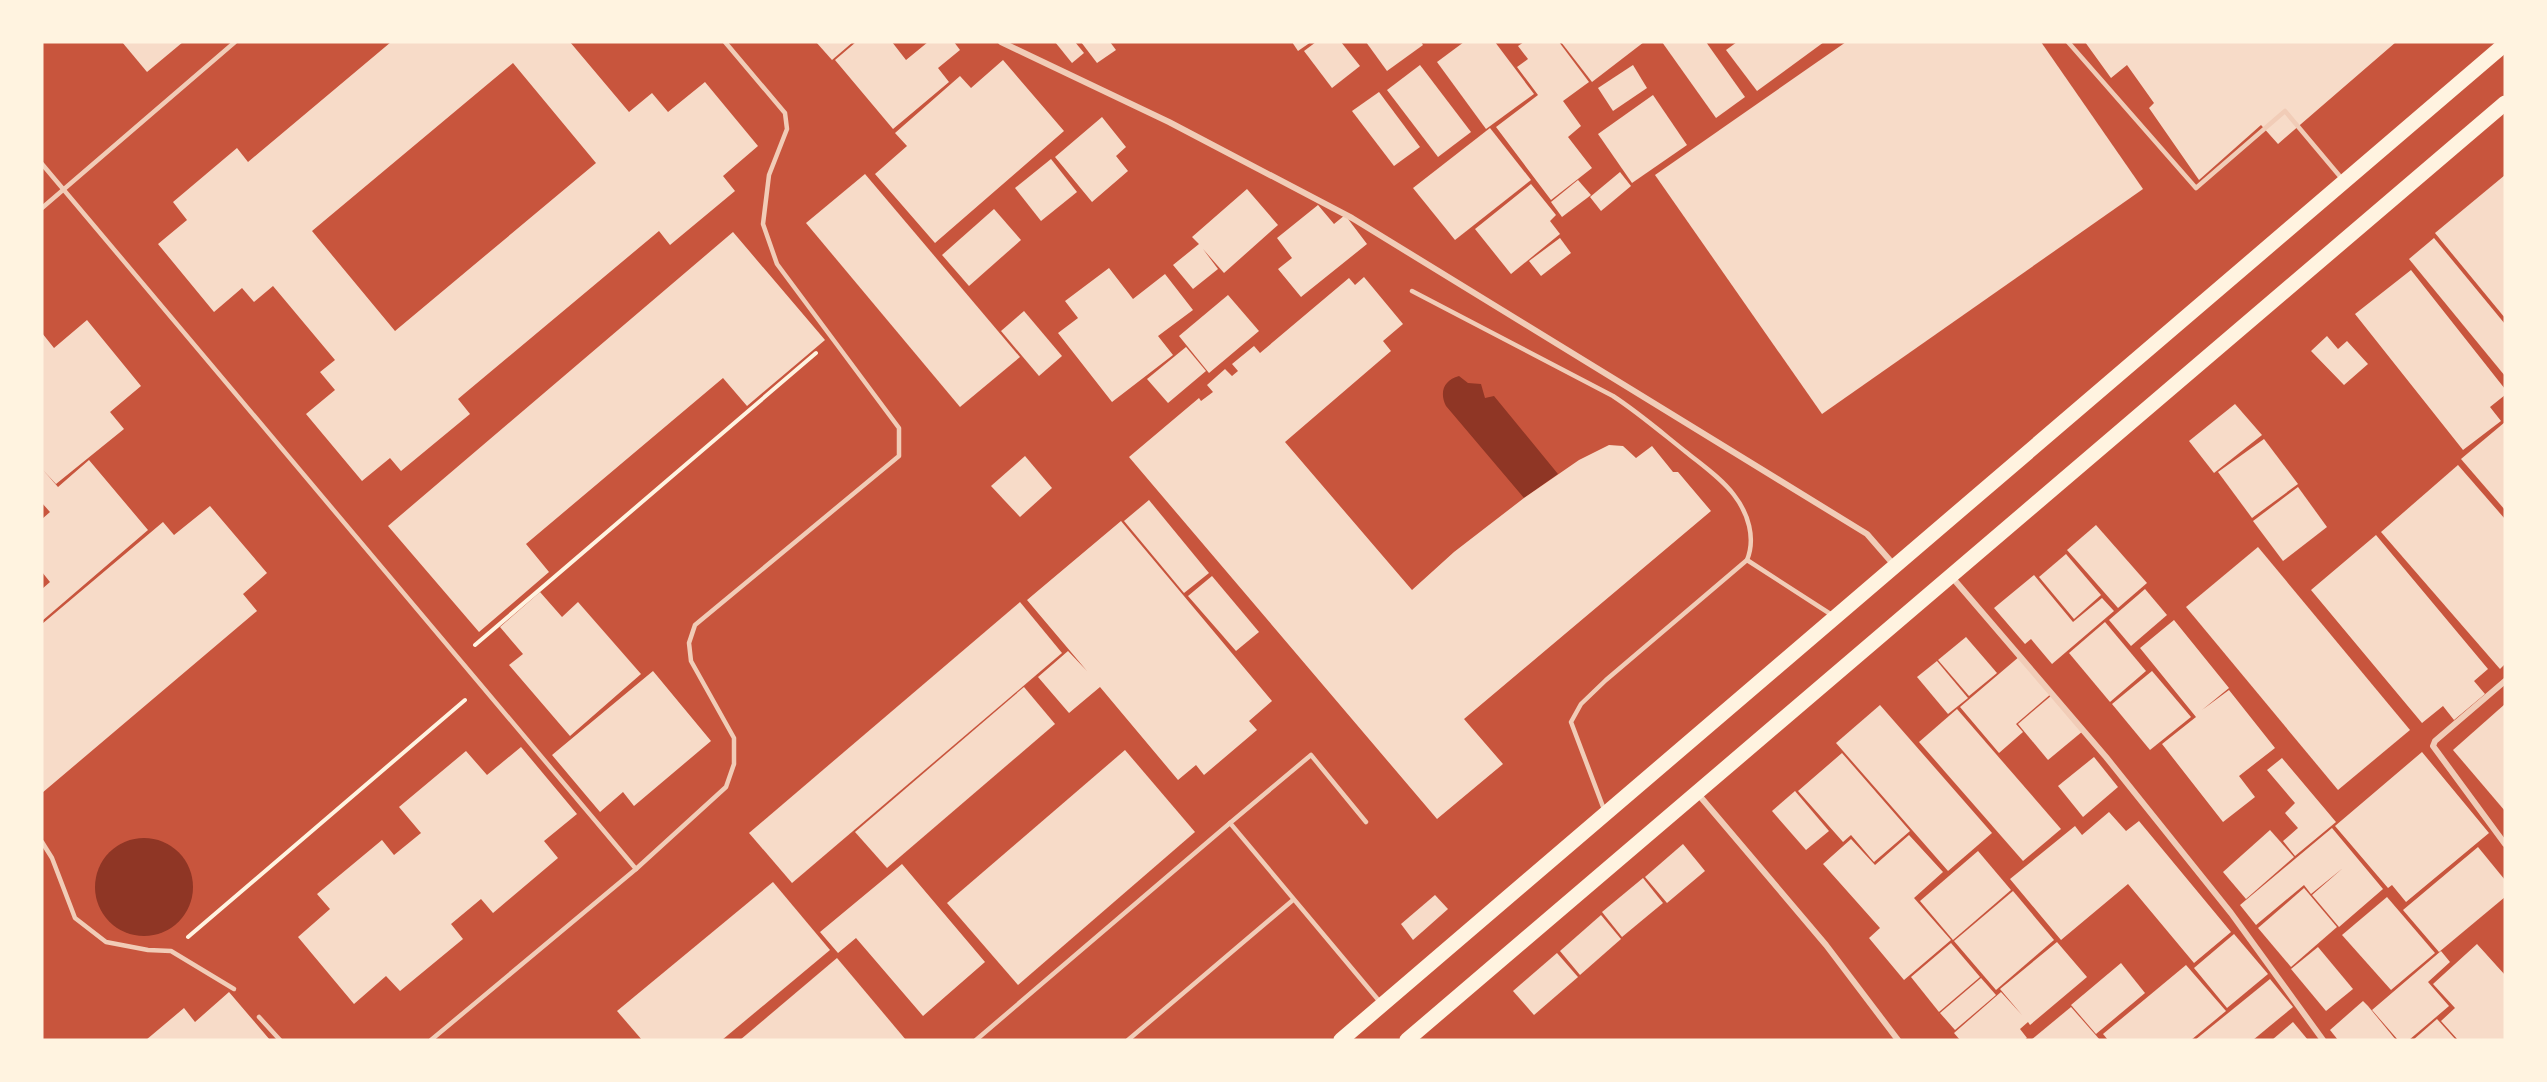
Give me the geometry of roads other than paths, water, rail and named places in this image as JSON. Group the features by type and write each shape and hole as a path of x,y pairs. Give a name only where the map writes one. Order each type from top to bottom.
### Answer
{"main road":[{"path":"1341,1040 2505,44"},
{"path":"1407,1040 2505,103"}],"street":[{"path":"1000,42 1169,122 1352,218 1867,534 1895,566"},
{"path":"1950,576 2106,757 2231,913 2323,1040"},
{"path":"2505,681 2435,741 2433,746 2505,844"},
{"path":"1697,792 1826,945 1898,1040"}],"lane":[{"path":"42,208 235,42"},
{"path":"431,1040 636,869 726,787 734,764 734,738 691,661 689,643 695,625 899,456 899,428 777,264 763,224 769,176 787,129 785,113 725,42"},
{"path":"2068,42 2196,188 2285,111 2344,182"},
{"path":"42,164 636,869"},
{"path":"1412,291 1613,396 1710,471 1734,496 1752,537 1752,549 1747,560 1606,680 1574,713 1571,722 1572,732 1606,814"},
{"path":"1747,560 1835,617"},
{"path":"976,1040 1311,755 1366,822"},
{"path":"1230,824 1383,1005"},
{"path":"42,842 52,858 75,918 106,942 148,950 171,951 234,989"},
{"path":"1128,1040 1293,900"},
{"path":"259,1017 280,1040"}]}
